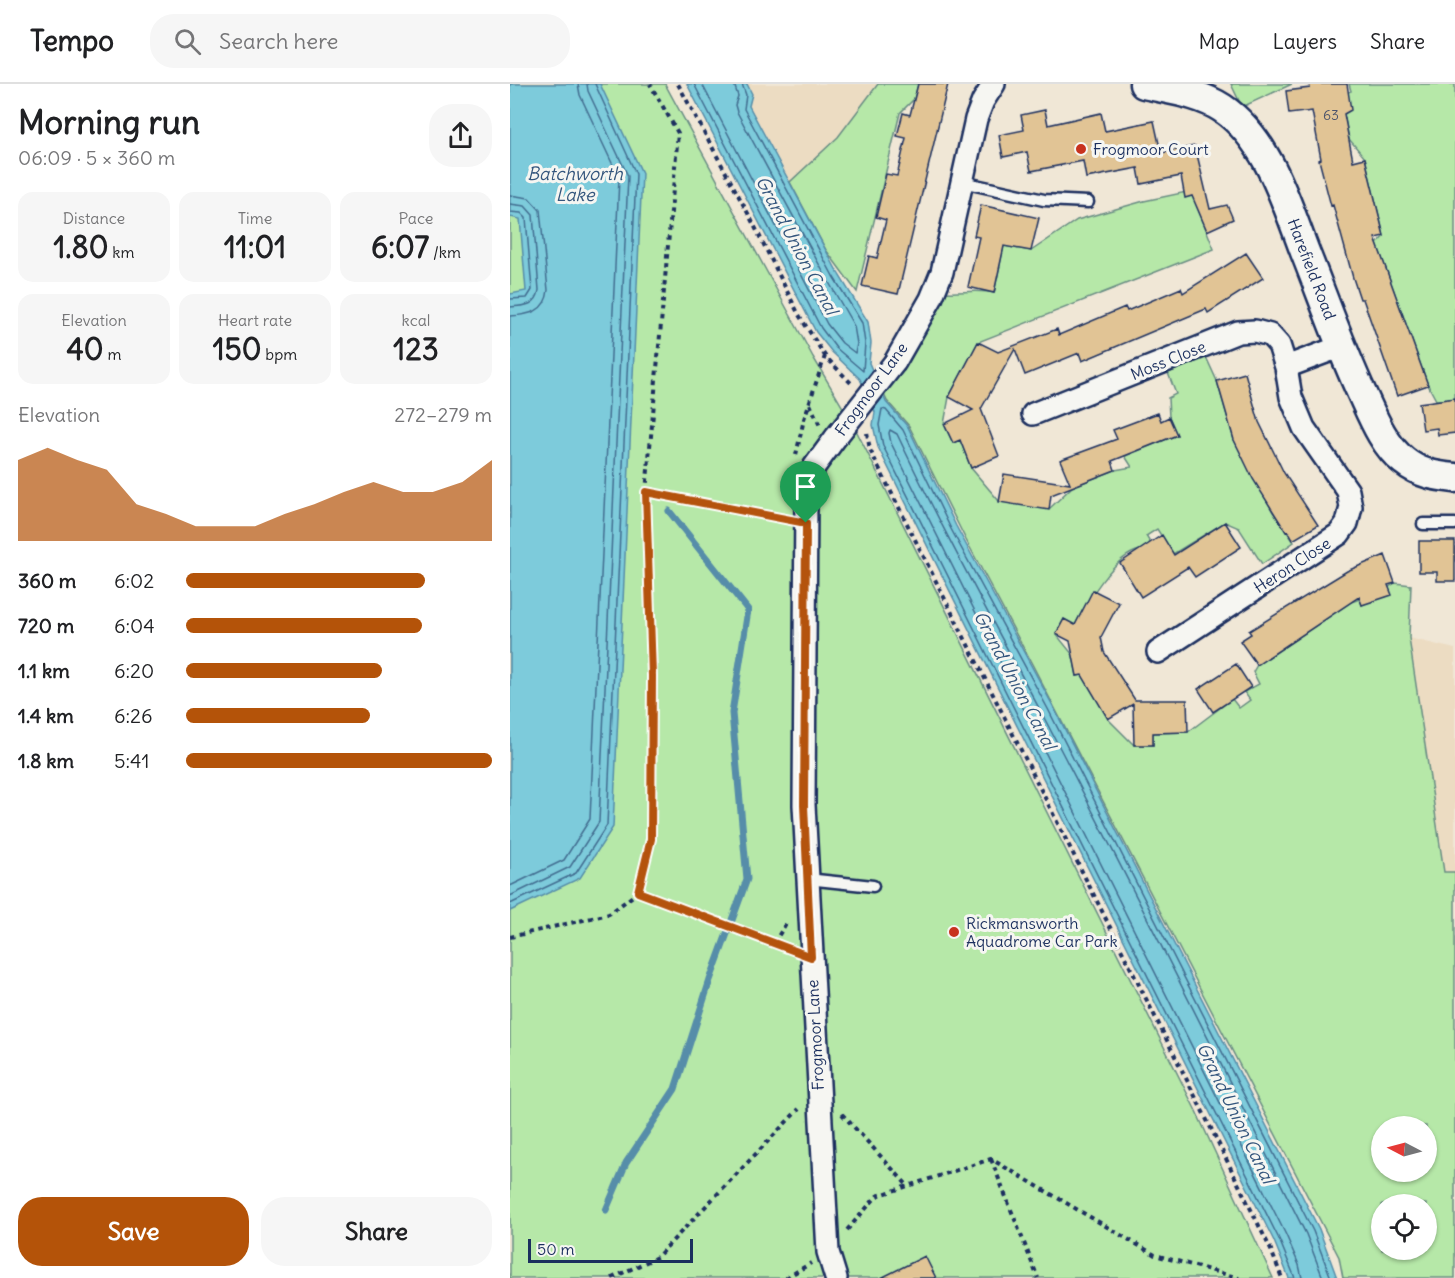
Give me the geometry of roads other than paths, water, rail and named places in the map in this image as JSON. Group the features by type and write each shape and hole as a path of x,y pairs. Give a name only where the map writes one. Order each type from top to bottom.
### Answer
{"street":[{"name":"Frogmoor Lane","path":"836,1278 828,1252 804,805 806,496 814,467 895,363 931,299 942,272 976,119 983,100 994,84"},
{"name":"Harefield Road","path":"1144,84 1208,99 1240,123 1258,145 1287,205 1373,419 1402,460 1432,476 1455,478"},
{"name":"Moss Close","path":"1033,414 1238,332 1255,331 1270,335 1279,345 1286,367"},
{"path":"1286,367 1342,346"},
{"name":"Heron Close","path":"1158,652 1339,534 1347,523 1351,507 1348,491 1304,428 1291,397 1286,367"}],"lane":[{"path":"962,182 1044,200 1088,202"},
{"path":"1423,524 1455,524"},
{"path":"807,879 873,886"}],"water":[{"name":"Batchworth Lake","path":"510,84 600,84 642,173 613,827 580,878 510,911 510,294 526,291 520,219 510,217"},
{"name":"Grand Union Canal","path":"687,84 747,84 752,94 749,106 838,273 868,322 871,343 869,363 886,402 908,427 956,526 1053,706 1319,1229 1337,1278 1289,1278 1274,1241 878,447 873,425 875,412 860,379 832,352 816,332"}],"waterway":[{"path":"606,1210 626,1163 675,1089 710,980 747,879 732,713 748,610 669,511"}],"place":[{"name":"Frogmoor Court","path":"1081,149"},
{"name":"Rickmansworth Aquadrome Car Park","path":"954,932"}]}
